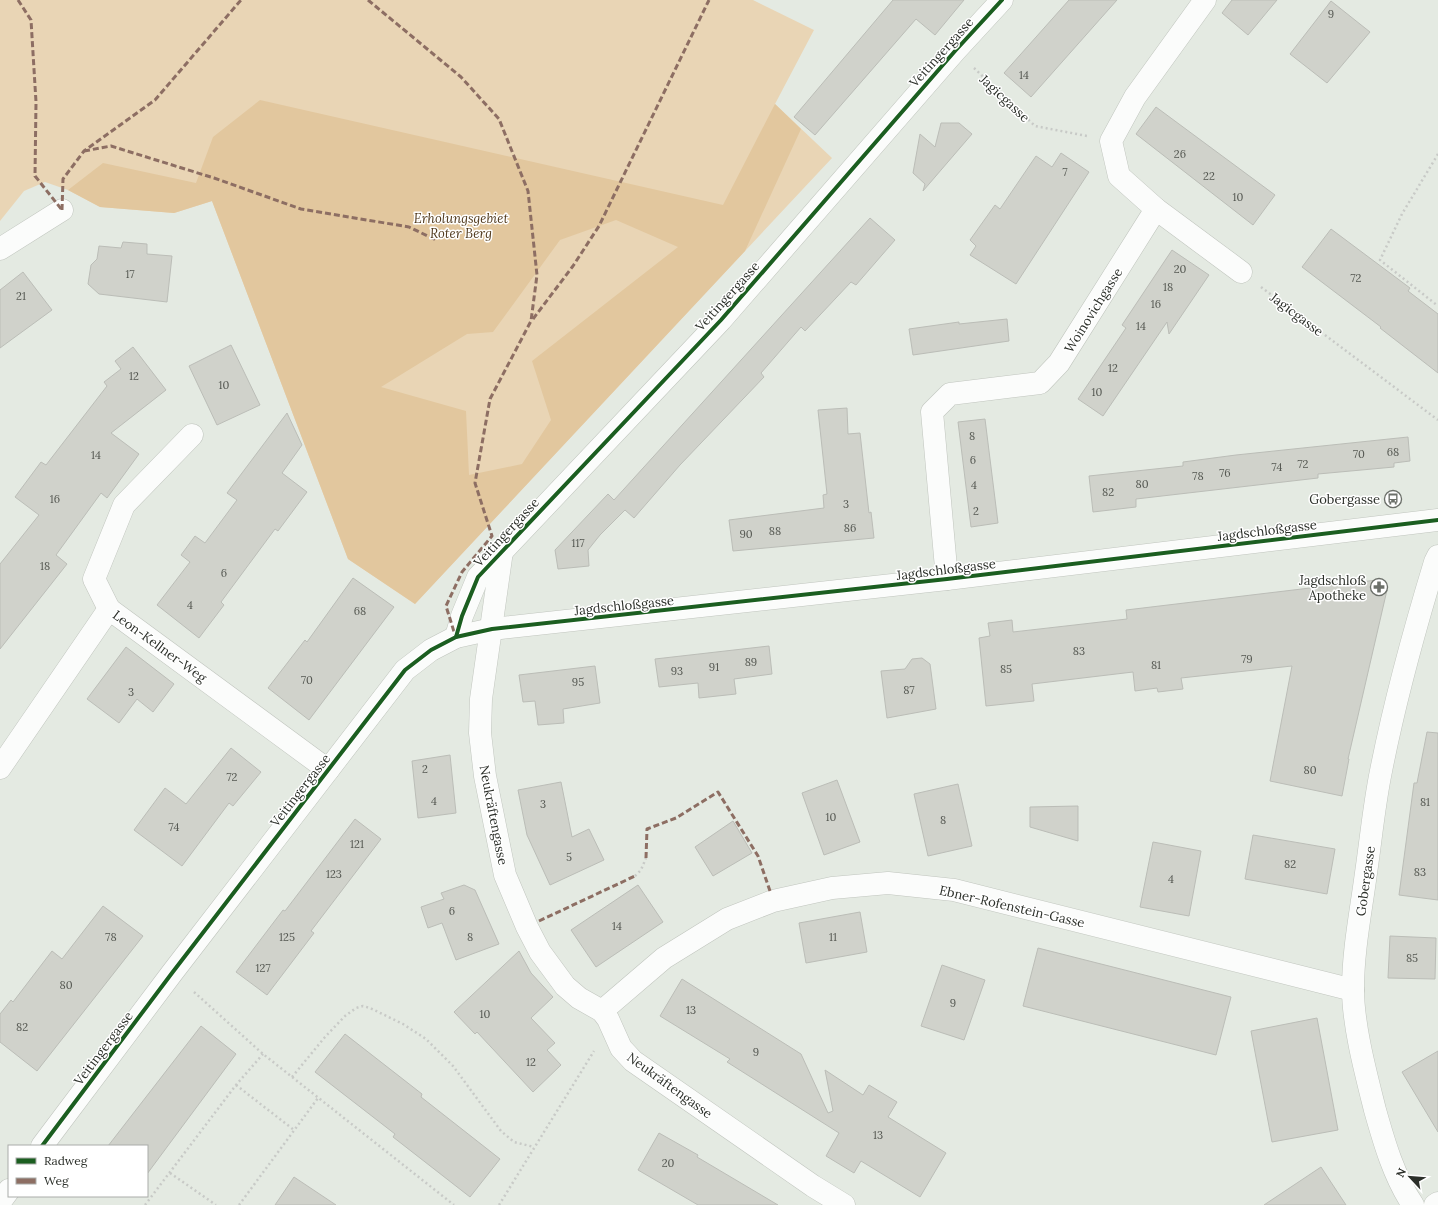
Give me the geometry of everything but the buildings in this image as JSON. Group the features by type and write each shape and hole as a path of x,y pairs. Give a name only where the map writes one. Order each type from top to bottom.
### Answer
{"street":[{"name":"Veitingergasse","path":"43,1145 405,670 431,650 456,637 462,616 478,577 721,320 955,50 1002,0"},
{"path":"1205,0 1135,97 1111,141 1118,176 1156,209 1241,272"},
{"name":"Woinovichgasse","path":"948,579 932,412 950,394 1040,382 1060,362 1156,209"},
{"path":"0,249 62,210"},
{"path":"109,609 94,579 124,505 192,435"},
{"name":"Jagdschloßgasse","path":"456,637 492,629 948,579 1438,520"},
{"name":"Veitingergasse","path":"492,629 502,551"},
{"name":"Gobergasse","path":"1413,1205 1406,1195 1391,1160 1379,1124 1367,1076 1353,990 1356,948 1381,773 1404,668 1438,556"},
{"name":"Leon-Kellner-Weg","path":"0,768 109,609 328,770"},
{"name":"Neukräftengasse","path":"492,629 482,699 480,733 485,776 505,876 527,927 540,952 565,986 607,1019 621,1048 633,1061 813,1186 844,1205"},
{"name":"Ebner-Rofenstein-Gasse","path":"607,1019 664,958 727,919 773,901 832,888 888,883 954,890 1353,990"},
{"path":"0,1202 8,1191"}],"path":[{"path":"1438,154 1402,214 1380,260 1438,306"},
{"path":"635,876 641,870 646,858"},
{"path":"194,992 263,1054 454,1205"},
{"path":"292,1077 325,1037 345,1016 356,1008 363,1006 370,1008 403,1024 431,1043 453,1066 501,1131 514,1142 534,1147"},
{"path":"499,1205 585,1063 607,1019"},
{"path":"145,1205 236,1085 263,1054"},
{"path":"236,1085 294,1130"},
{"path":"239,1205 318,1098"},
{"path":"170,1173 216,1205"}],"green space":[{"name":"Erholungsgebiet Roter Berg","path":"0,0 753,0 814,30 775,104 832,158 415,604 348,559 212,201 174,213 100,207 68,190 45,182 24,191 0,221"},
{"path":"260,100 723,205 775,104 801,129 745,251 415,604 348,559 212,201 174,213 100,207 68,190 103,163 196,183 213,137","holes":["616,220 678,247 532,361 551,420 522,464 469,475 466,411 381,387 467,334 493,332 560,240"]}],"marked path":[{"path":"18,0 31,20 36,102 35,176 62,210"},
{"path":"62,210 63,179 84,151 155,100 241,0"},
{"path":"368,0 461,77 499,119 528,191 537,275 531,321 490,399 475,483 492,536 462,572 446,606 455,635"},
{"path":"533,319 573,266 599,226 709,0"},
{"path":"84,151 111,146 214,178 301,209 409,227 436,240"},
{"path":"646,858 647,829 676,818 718,792 758,856 770,891"},
{"path":"539,921 635,876"}],"cycle path":[{"path":"456,637 462,616 478,577 721,320 955,51 1002,0"},
{"path":"43,1145 172,973 405,670 431,650 456,637 492,629 947,579 1438,520"}],"place":[{"name":"Gobergasse","path":"1393,499"},
{"name":"Jagdschloß Apotheke","path":"1379,587"}]}
